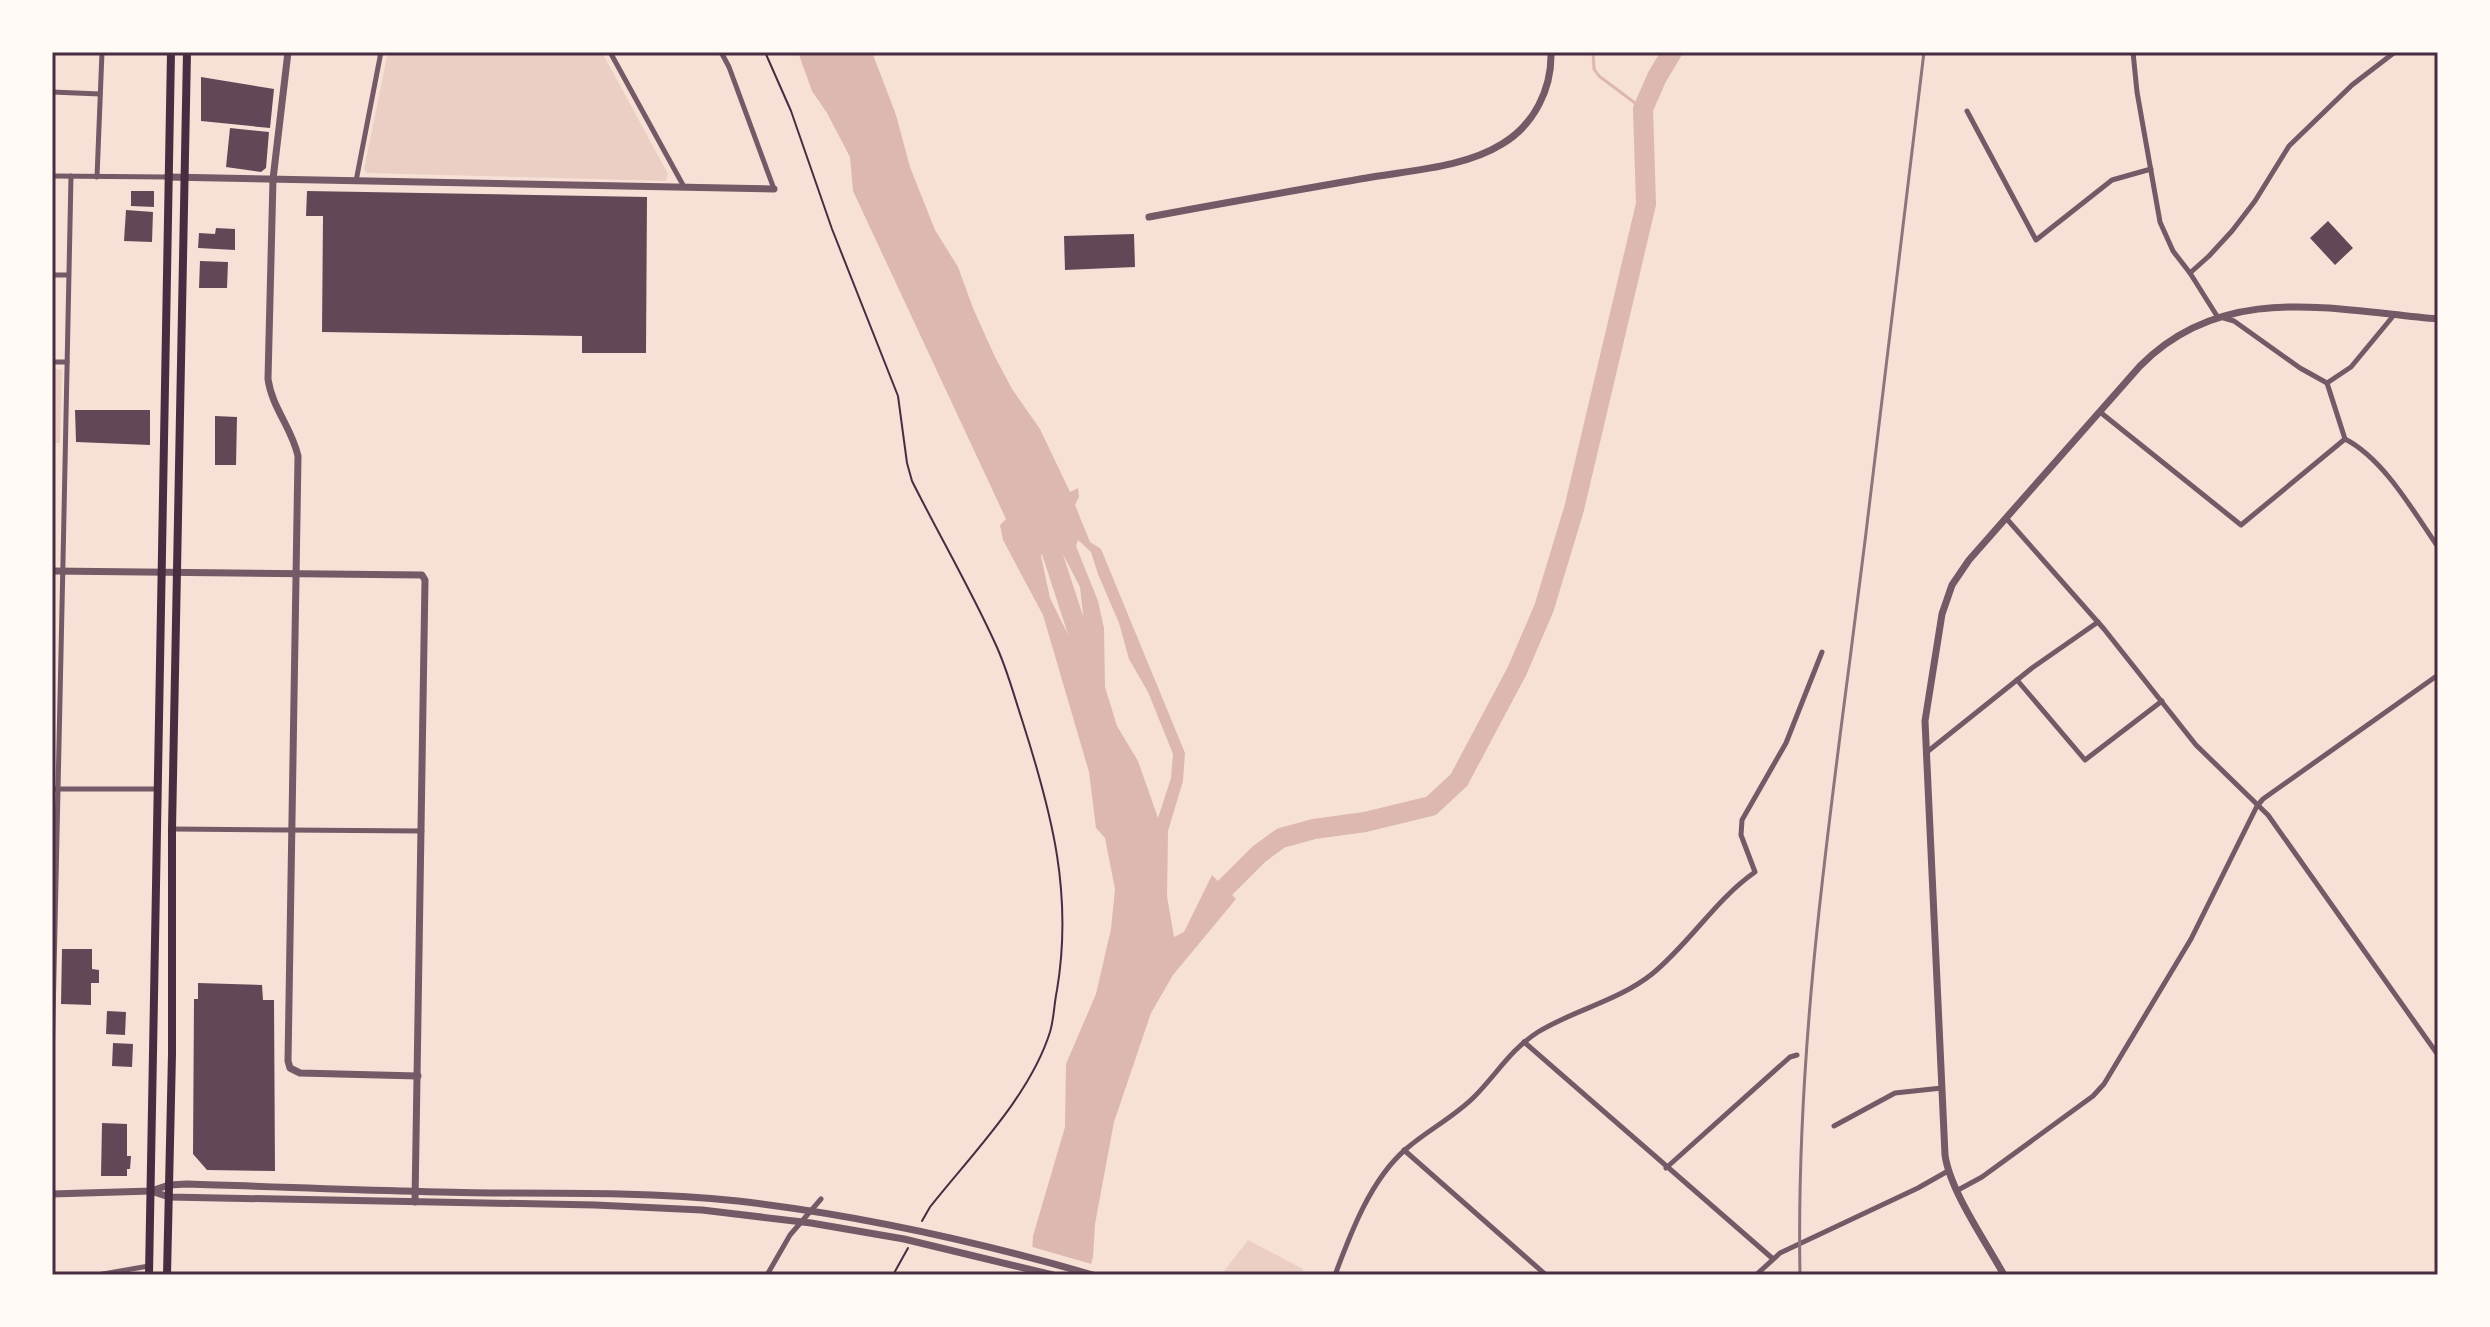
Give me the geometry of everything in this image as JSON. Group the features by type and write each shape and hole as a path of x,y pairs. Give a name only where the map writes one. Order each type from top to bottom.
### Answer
{"main road":[{"path":"149,1270 171,52"},
{"path":"167,1275 187,52"}],"street":[{"path":"97,177 102,52"},
{"path":"288,52 273,179 268,379 273,403 293,438 298,456 289,1065 300,1073 418,1076"},
{"path":"356,182 381,52"},
{"path":"610,52 683,185"},
{"path":"52,176 774,189 721,52"},
{"path":"1149,217 1434,166 1486,152 1511,138 1539,106 1550,73 1551,52"},
{"path":"2133,52 2160,222 2173,251 2217,316 2234,321 2300,368 2327,383 2345,439 2354,443 2396,485 2438,547"},
{"path":"2190,273 2232,231 2289,146 2352,85 2395,52"},
{"path":"52,92 100,94"},
{"path":"1967,111 2036,240 2112,180 2151,169"},
{"path":"52,1064 71,176"},
{"path":"52,275 68,275"},
{"path":"2004,1275 1948,1171 1945,1155 1925,721 1942,614 1952,585 2005,517 2157,348 2191,327 2217,316 2280,306 2438,319"},
{"path":"2327,383 2351,367 2394,315"},
{"path":"52,362 67,362"},
{"path":"2099,411 2241,525 2345,439"},
{"path":"2005,517 2098,622 2205,755 2268,815 2438,1055"},
{"path":"52,571 422,575 425,580 415,1202"},
{"path":"1926,752 2017,680 2098,622"},
{"path":"1335,1275 1373,1193 1404,1150 1469,1102 1524,1042 1548,1026 1618,995 1652,973 1686,941 1727,893 1755,872 1741,835 1742,820 1786,743 1822,652"},
{"path":"1958,1190 1982,1177 2093,1096 2104,1084 2191,939 2263,799 2438,675"},
{"path":"2017,680 2085,760 2162,701"},
{"path":"56,789 157,789"},
{"path":"172,829 422,831"},
{"path":"1524,1042 1772,1258"},
{"path":"1666,1168 1790,1057 1797,1055"},
{"path":"1834,1126 1895,1093 1942,1088"},
{"path":"1404,1150 1546,1275"},
{"path":"1756,1275 1772,1258 1948,1171"},
{"path":"52,1194 151,1191 169,1185 630,1195 772,1206 938,1233 1093,1275"},
{"path":"151,1191 169,1197 645,1207 766,1217 904,1239 1053,1275"},
{"path":"767,1275 790,1235 821,1199"},
{"path":"97,1275 149,1270"}],"path":[{"path":"765,52 791,111 832,229 898,396 912,481 995,642 1007,673 1037,766 1060,863 1064,912 1061,968 1050,1033 1028,1079 1007,1111 923,1220"},
{"path":"893,1275 908,1248"}],"shaded area":[{"path":"388,52 602,52 668,174 666,181 367,173 364,169"},
{"path":"798,52 872,52 896,115 910,167 935,230 958,267 995,357 1012,389 1040,429 1070,492 1078,488 1079,497 1075,505 1090,542 1101,549 1185,753 1183,781 1168,831 1167,896 1174,937 1184,932 1212,875 1236,899 1173,975 1151,1013 1114,1122 1088,1275 1031,1275 1033,1236 1065,1127 1066,1064 1096,994 1111,929 1115,889 1105,838 1096,828 1089,772 1043,615 1003,540 1000,525 1006,519 853,191 850,157 812,91","holes":["1055,539 1080,587 1088,659 1084,667 1050,598 1041,556 1049,542","1078,540 1091,552 1119,623 1129,659 1148,692 1173,754 1171,778 1158,818 1138,761 1117,726 1105,687 1104,628 1098,601 1076,546"]},
{"path":"52,368 62,370 60,443 52,443"},
{"path":"1248,1240 1303,1269 1303,1275 1221,1275"}],"pier":[{"path":"1029,1246 1095,1265 1093,1275 1027,1275"}],"building":[{"path":"201,77 274,89 270,128 201,121"},
{"path":"230,128 269,132 266,168 261,172 226,167"},
{"path":"131,191 154,191 154,207 131,206"},
{"path":"307,191 647,197 646,353 582,353 582,336 322,332 323,216 306,216"},
{"path":"126,210 153,212 152,242 124,241"},
{"path":"2328,221 2353,248 2335,265 2310,238"},
{"path":"216,228 235,229 235,250 198,248 199,233 215,234"},
{"path":"1134,234 1135,267 1065,270 1064,236"},
{"path":"200,261 228,262 227,288 199,288"},
{"path":"75,410 150,410 150,445 76,442"},
{"path":"215,416 237,417 236,465 215,465"},
{"path":"62,949 92,949 92,969 99,970 99,983 91,983 91,1005 61,1004"},
{"path":"198,983 262,985 263,1000 274,1000 275,1171 207,1170 193,1154 194,999 198,999"},
{"path":"107,1011 126,1012 125,1035 106,1034"},
{"path":"113,1043 133,1044 132,1067 112,1066"},
{"path":"102,1123 127,1124 127,1156 131,1156 127,1176 101,1176"}],"waterway":[{"path":"1593,52 1594,69 1599,76 1643,109"},
{"path":"1212,910 1225,888 1259,854 1281,838 1431,806 1459,780 1517,671 1544,608 1574,509 1646,204 1643,109 1672,52"},
{"path":"1041,519 1094,682"}],"railway":[{"path":"1800,1275 1802,1121 1813,967 1924,52"}]}
